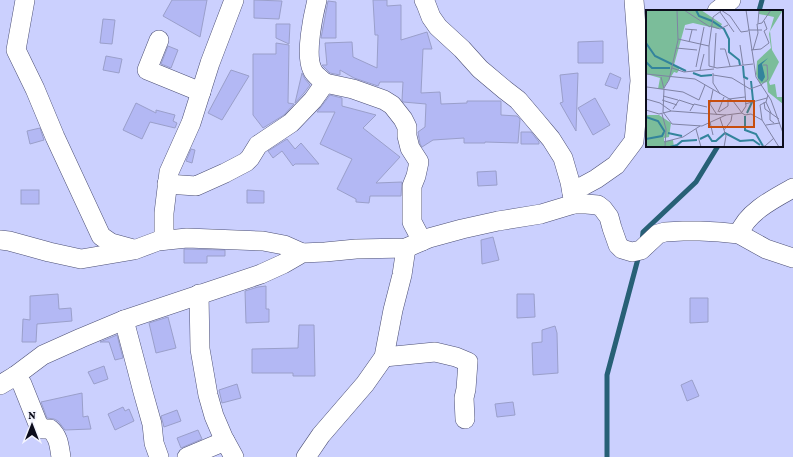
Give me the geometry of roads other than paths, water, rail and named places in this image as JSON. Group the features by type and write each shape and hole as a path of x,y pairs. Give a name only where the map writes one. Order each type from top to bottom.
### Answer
{"street":[{"path":"24,0 16,50 101,236 111,243 134,250"},
{"path":"164,240 164,213 169,172 191,123 210,64 234,0"},
{"path":"306,457 321,435 365,384 384,357 393,310 402,275 414,244 412,222 412,186 419,162 410,148 407,136 407,127 403,119 392,105 384,100 352,89 325,83 313,71 310,64 310,32 317,0"},
{"path":"424,0 430,17 438,27 480,68 518,100 551,140 563,158 573,198"},
{"path":"0,240 81,259 134,250 158,241 187,238 263,241 284,245 302,253 325,252 414,244 462,229 541,214 573,198 616,165 634,140 642,46 634,0"},
{"path":"718,10 731,0"},
{"path":"159,40 147,70 201,92"},
{"path":"167,184 196,186 246,162 258,145 291,123 313,100 325,83"},
{"path":"739,234 741,227 751,215 793,188"},
{"path":"573,198 586,204 598,205 603,209 609,217 618,245 622,249 632,252 641,250 658,234 683,230 739,234 766,249 793,258"},
{"path":"8,380 44,355 87,335 124,320 261,274 302,253"},
{"path":"187,457 230,449 214,416 208,396 200,349 200,294"},
{"path":"124,320 138,369 142,392 152,424 154,443 159,457"},
{"path":"384,357 434,352 456,357 468,362 464,398 465,419"},
{"path":"8,380 22,384 38,424 43,429 50,429 56,434 61,457"}],"waterway":[{"path":"759,10 762,0"},
{"path":"642,242 643,232 696,182 717,147"},
{"path":"607,457 607,375 639,255"}]}
